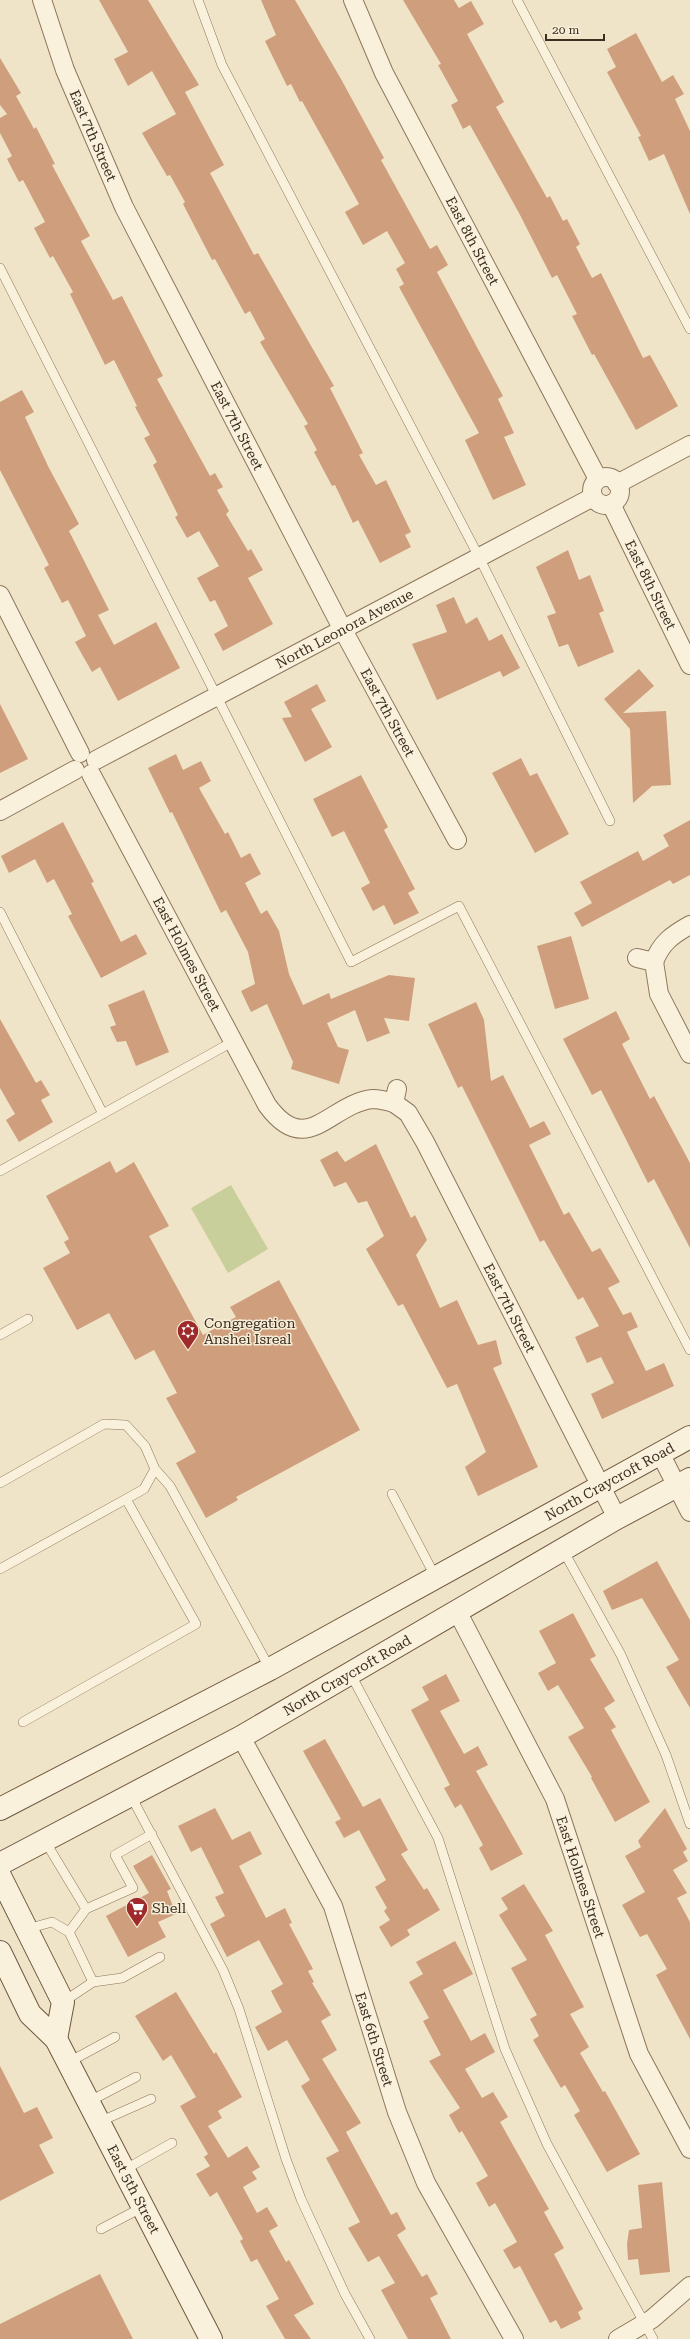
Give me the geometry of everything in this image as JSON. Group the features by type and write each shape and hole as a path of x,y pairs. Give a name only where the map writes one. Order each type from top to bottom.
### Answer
{"main road":[{"name":"North Craycroft Road","path":"0,1809 270,1669 690,1437"},
{"name":"North Craycroft Road","path":"0,1864 241,1737 617,1518 683,1483"},
{"path":"0,1876 63,2002 56,2039"},
{"name":"East 5th Street","path":"0,1952 30,2014 56,2039 69,2062 88,2102 211,2339"}],"street":[{"name":"East 7th Street","path":"42,0 65,70 124,207 343,630 457,840"},
{"name":"East 8th Street","path":"353,0 384,73 598,480"},
{"path":"617,484 690,445"},
{"path":"609,478 617,484 619,495 610,504 602,505 593,497 592,490 598,480 609,478"},
{"name":"North Leonora Avenue","path":"0,811 85,764 216,697 593,497"},
{"name":"East 8th Street","path":"610,504 690,665"},
{"name":"East Holmes Street","path":"0,595 85,764 267,1105 277,1119 290,1127 312,1128 357,1104 371,1099 396,1096"},
{"path":"690,925 674,933 646,960 659,994 690,1054"},
{"name":"East 7th Street","path":"396,1096 425,1142 617,1518"},
{"path":"660,1454 683,1483 690,1512"},
{"name":"East Holmes Street","path":"457,1611 555,1799 639,2054 690,2149"},
{"name":"East 6th Street","path":"241,1737 333,1906 397,2112 426,2183 514,2339"},
{"path":"618,2339 644,2324 690,2286"}],"lane":[{"path":"198,0 222,65 479,557 610,821"},
{"path":"517,0 690,329"},
{"path":"0,268 351,962 460,906 690,1350"},
{"path":"0,912 103,1114"},
{"path":"0,1171 234,1041"},
{"path":"0,1335 28,1319"},
{"path":"0,1483 104,1424 126,1425 145,1446 155,1469 170,1486 270,1669"},
{"path":"0,1569 144,1489 155,1469"},
{"path":"392,1494 436,1578"},
{"path":"24,1722 196,1624 126,1499"},
{"path":"563,1550 621,1655 666,1755 690,1824"},
{"path":"350,1673 438,1838 505,2049 547,2144 653,2339"},
{"path":"131,1796 223,1970 240,2009 286,2159 300,2199 345,2294 370,2339"},
{"path":"69,1932 86,1909 133,1888 115,1855 152,1834"},
{"path":"45,1841 86,1909"},
{"path":"26,1929 52,1922 69,1932 93,1982"},
{"path":"63,2002 93,1982 122,1978 160,1957"},
{"path":"69,2062 115,2037"},
{"path":"88,2102 136,2077"},
{"path":"99,2122 151,2099"},
{"path":"124,2170 172,2143"},
{"path":"101,2229 143,2207"}],"green space":[{"path":"231,1185 268,1249 228,1273 191,1208"}],"building":[{"path":"99,0 148,0 199,85 185,92 224,165 210,173 254,255 258,253 334,386 330,388 363,453 359,455 376,485 386,480 411,532 405,535 411,547 380,563 358,520 353,523 335,485 332,486 314,452 317,450 304,426 308,424 260,342 265,339 250,311 245,314 215,259 212,260 183,204 185,202 170,175 167,176 142,133 176,114 152,71 128,86 114,59 128,52"},
{"path":"261,0 295,0 341,79 384,158 381,160 430,249 437,245 448,265 437,272 503,396 498,399 514,433 504,437 526,485 493,500 465,440 479,433 399,287 404,284 396,269 405,263 387,231 363,245 345,212 359,204 302,101 300,102 291,84 287,86 265,41 276,35"},
{"path":"403,0 454,0 459,8 471,1 484,24 467,34 504,102 496,107 547,198 550,196 563,221 567,219 580,244 576,247 592,278 601,273 643,358 650,355 678,406 636,430 594,354 592,355 572,316 577,314 557,275 552,278 519,213 470,125 463,129 451,105 458,101 438,65 441,64"},
{"path":"636,33 662,82 673,75 684,94 675,99 690,131 690,214 664,154 649,161 638,137 641,136 607,72 616,67 607,49"},
{"path":"0,58 21,93 16,96 34,129 36,127 55,164 52,165 90,236 81,241 113,300 122,296 163,376 157,379 210,476 215,473 223,487 217,490 229,511 226,514 248,551 251,549 263,570 248,578 273,624 223,651 214,634 228,626 215,600 210,602 197,578 219,566 199,531 187,538 175,517 178,515 153,465 157,462 144,438 150,435 135,407 137,406 114,360 105,365 70,294 73,292 53,256 50,258 34,228 45,222 23,180 19,182 7,159 12,156 0,133 0,118 7,114 0,105"},
{"path":"22,390 34,412 25,417 49,468 79,524 69,531 109,610 98,615 114,645 156,622 180,668 118,701 100,667 92,672 75,642 86,636 68,600 62,603 44,568 49,565 0,470 0,402"},
{"path":"568,550 579,580 590,575 604,611 599,613 614,652 578,667 568,644 559,647 547,616 556,613 536,567"},
{"path":"454,597 466,624 477,617 489,641 502,634 520,668 503,677 500,671 437,700 412,644 447,632 436,605"},
{"path":"639,669 654,686 623,713 666,711 671,785 652,786 633,803 630,729 604,699"},
{"path":"317,684 326,701 311,709 332,747 305,762 282,718 292,717 284,702"},
{"path":"0,704 28,759 0,773"},
{"path":"176,754 183,770 201,761 211,781 199,788 225,834 228,832 241,858 250,853 261,874 245,883 261,914 267,910 279,931 289,974 303,1005 329,993 331,999 389,975 415,978 409,1021 384,1018 390,1033 367,1042 355,1010 327,1023 338,1047 349,1050 339,1084 291,1069 293,1062 267,1004 251,1012 241,991 255,984 248,952 226,910 221,913 172,812 170,813 148,768"},
{"path":"521,758 530,776 537,773 569,834 535,853 492,773"},
{"path":"361,775 388,827 384,830 415,889 408,893 419,913 394,925 384,905 373,911 361,888 370,883 344,831 332,837 313,799"},
{"path":"690,820 690,875 673,884 670,880 582,927 574,913 592,903 580,882 638,851 643,861 669,846 663,835"},
{"path":"63,822 94,882 91,883 121,942 136,934 147,954 101,978 68,916 72,914 54,879 47,883 35,859 9,873 1,856"},
{"path":"571,936 589,999 555,1009 537,946"},
{"path":"144,990 169,1052 136,1066 126,1041 117,1042 110,1027 116,1025 108,1005"},
{"path":"476,1002 484,1020 491,1081 503,1075 530,1128 544,1121 551,1134 529,1145 564,1215 569,1212 592,1252 600,1248 620,1282 608,1288 623,1315 631,1312 638,1327 627,1332 646,1371 664,1363 674,1386 602,1419 591,1394 614,1383 601,1357 587,1363 575,1337 599,1326 583,1297 578,1300 544,1240 540,1242 462,1086 458,1088 428,1024"},
{"path":"616,1011 630,1039 622,1044 650,1099 654,1096 690,1163 690,1248 654,1179 648,1183 601,1090 592,1095 563,1039"},
{"path":"0,1019 36,1083 41,1080 50,1095 41,1100 53,1122 19,1142 6,1120 15,1114 0,1088"},
{"path":"376,1144 411,1218 415,1215 427,1240 416,1255 440,1308 457,1300 478,1345 496,1340 502,1364 493,1368 538,1467 478,1496 465,1467 486,1452 457,1384 447,1388 403,1304 398,1306 366,1249 384,1236 367,1201 358,1203 346,1182 334,1187 320,1160 337,1151 345,1162"},
{"path":"110,1161 116,1173 134,1162 169,1226 149,1236 203,1335 236,1317 230,1307 279,1280 360,1430 236,1497 238,1500 206,1518 176,1463 196,1452 166,1398 177,1393 154,1350 135,1360 109,1313 77,1330 43,1268 70,1253 64,1242 69,1239 46,1196"},
{"path":"657,1561 690,1620 690,1708 666,1667 679,1660 642,1598 612,1610 603,1591"},
{"path":"573,1613 596,1656 590,1659 615,1701 604,1708 616,1727 611,1730 650,1802 615,1822 591,1778 592,1777 568,1737 584,1728 558,1685 548,1691 538,1673 556,1663 539,1631"},
{"path":"446,1674 460,1701 440,1711 464,1754 478,1746 488,1765 476,1771 523,1854 491,1871 479,1848 483,1845 461,1804 455,1808 444,1788 450,1785 411,1710 429,1700 422,1687"},
{"path":"325,1739 363,1807 380,1798 408,1850 401,1854 424,1890 427,1888 440,1910 407,1930 410,1935 391,1947 379,1927 390,1920 384,1911 387,1908 375,1887 386,1880 359,1830 344,1838 335,1822 341,1819 303,1751"},
{"path":"215,1808 232,1840 250,1831 262,1854 239,1866 266,1918 285,1908 292,1923 289,1924 313,1969 308,1971 314,1982 312,1983 331,2015 321,2021 337,2050 322,2059 361,2123 346,2132 391,2215 397,2212 406,2229 397,2235 422,2277 427,2274 438,2294 430,2298 451,2339 408,2339 381,2290 395,2283 379,2256 368,2262 348,2228 360,2222 326,2158 339,2151 301,2086 310,2080 287,2040 268,2051 255,2027 282,2012 271,1991 283,1984 259,1940 227,1957 210,1924 225,1916 215,1897 224,1893 201,1847 191,1852 178,1826"},
{"path":"665,1808 687,1849 683,1852 688,1861 673,1870 687,1893 677,1898 690,1922 690,2039 656,1975 667,1969 647,1934 640,1937 622,1905 645,1892 625,1856 641,1847 638,1841"},
{"path":"152,1855 171,1889 167,1891 176,1914 158,1922 166,1937 128,1957 106,1916 149,1893 133,1866"},
{"path":"524,1884 553,1931 545,1935 584,2007 570,2014 589,2047 580,2053 603,2092 605,2091 640,2154 607,2172 574,2115 580,2111 565,2085 561,2088 533,2040 539,2036 530,2019 537,2015 511,1968 527,1960 499,1915 508,1909 501,1898"},
{"path":"455,1941 473,1974 443,1990 471,2041 485,2033 495,2052 465,2069 482,2098 493,2092 508,2117 500,2122 549,2209 544,2212 564,2248 554,2254 583,2309 578,2312 581,2319 561,2329 556,2320 550,2323 520,2266 514,2269 503,2250 517,2242 495,2203 489,2207 476,2183 488,2176 462,2131 459,2133 449,2115 460,2108 429,2061 441,2055 423,2021 429,2018 409,1982 423,1974 416,1962"},
{"path":"176,1992 214,2054 216,2052 242,2097 218,2111 222,2118 208,2126 228,2158 247,2146 260,2167 252,2172 257,2179 243,2187 257,2213 267,2207 278,2226 269,2231 286,2262 289,2260 314,2304 294,2315 311,2339 285,2339 266,2306 279,2299 257,2259 251,2262 240,2241 243,2239 217,2192 210,2197 196,2174 210,2166 204,2157 208,2154 180,2106 196,2097 171,2055 163,2061 135,2016"},
{"path":"0,2066 24,2113 37,2107 53,2138 39,2145 54,2173 0,2201"},
{"path":"662,2182 670,2272 640,2275 638,2259 628,2260 627,2244 629,2230 642,2228 638,2185"},
{"path":"100,2274 133,2339 0,2339 0,2324"}],"place":[{"name":"Congregation Anshei Isreal","path":"188,1350"},
{"name":"Shell","path":"137,1928"}]}
